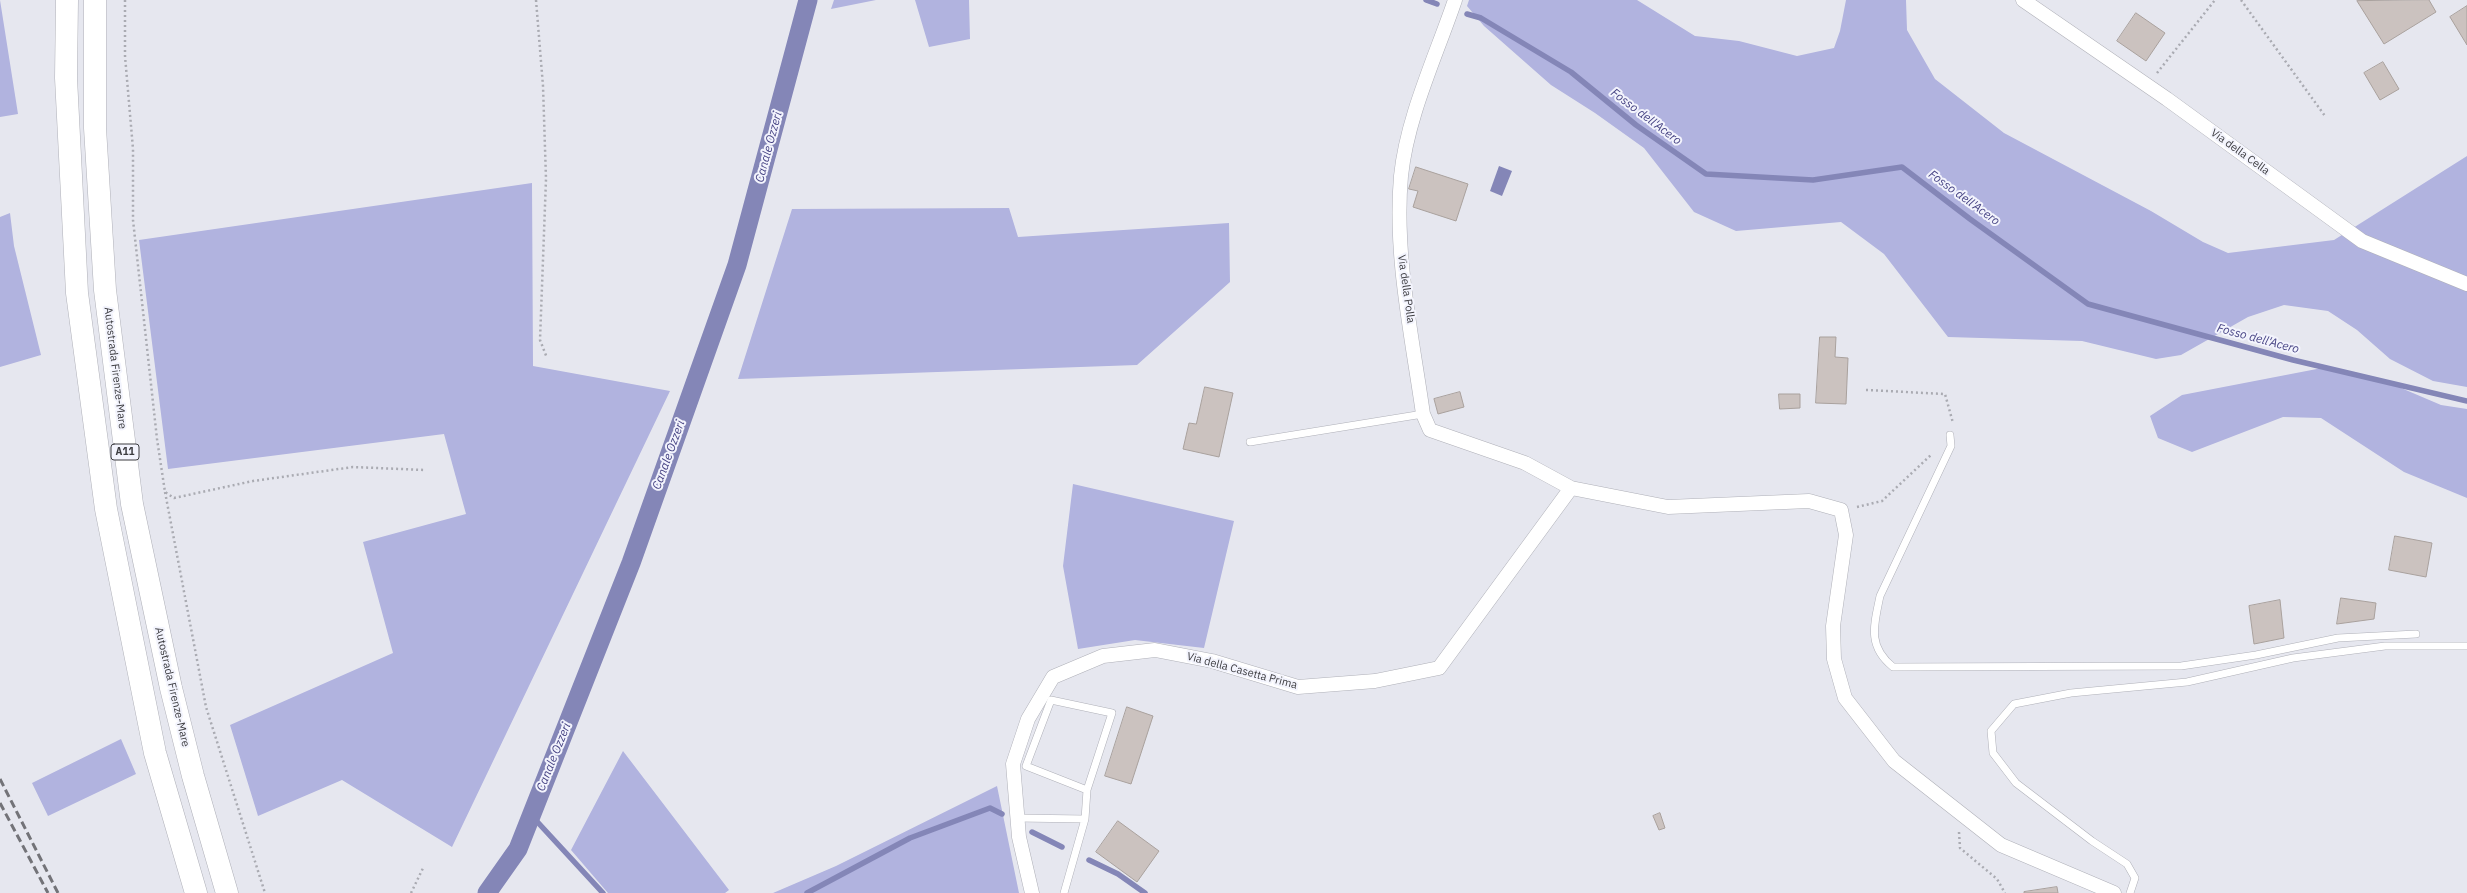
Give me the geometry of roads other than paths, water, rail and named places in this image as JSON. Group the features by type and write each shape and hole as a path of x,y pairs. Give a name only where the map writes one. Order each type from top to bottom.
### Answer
{"highway":[{"name":"A11","path":"67,0 66,78 77,294 106,509 156,754 196,893"},
{"name":"Autostrada Firenze-Mare","path":"94,0 95,128 105,290 132,504 171,688 193,776 227,893"}],"street":[{"name":"Via della Polla","path":"1455,0 1410,128 1401,176 1401,251 1423,414 1430,430 1525,463 1571,488 1668,507 1809,501 1841,510 1846,535 1833,626 1834,659 1845,698 1894,761 2001,845 2114,893"},
{"name":"Via della Cella","path":"2023,0 2147,86 2362,241 2467,284"},
{"name":"Via della Casetta Prima","path":"1032,893 1019,837 1013,764 1028,719 1053,677 1104,656 1155,650 1212,661 1298,687 1375,681 1439,668 1571,488"}],"lane":[{"path":"1250,442 1423,414"},
{"path":"1950,435 1952,446 1880,596 1875,621 1875,642 1882,657 1893,666 2181,666 2256,655 2338,638 2373,638 2416,634"},
{"path":"2130,893 2135,878 2127,864 2092,841 2016,783 1993,753 1991,731 2014,704 2071,693 2187,682 2293,658 2385,646 2467,646"},
{"path":"1064,893 1085,819 1087,790 1112,713 1051,700 1026,766 1087,790"},
{"path":"1017,818 1085,819"}],"waterway":[{"name":"Canale Ozzeri","path":"487,893 518,849 631,563 737,265 808,0"},
{"name":"Fosso dell'Acero","path":"1426,0 1437,4"},
{"name":"Fosso dell'Acero","path":"1467,14 1481,18 1571,72 1636,125 1706,174 1813,180 1902,167 1970,219 2088,304 2293,360 2467,401"},
{"path":"807,893 910,838 990,808 1002,814"},
{"path":"531,815 603,893"},
{"path":"1032,832 1062,847"},
{"path":"1089,860 1118,874 1145,893"}],"railway":[{"path":"0,779 58,893"},
{"path":"0,803 48,893"}]}
